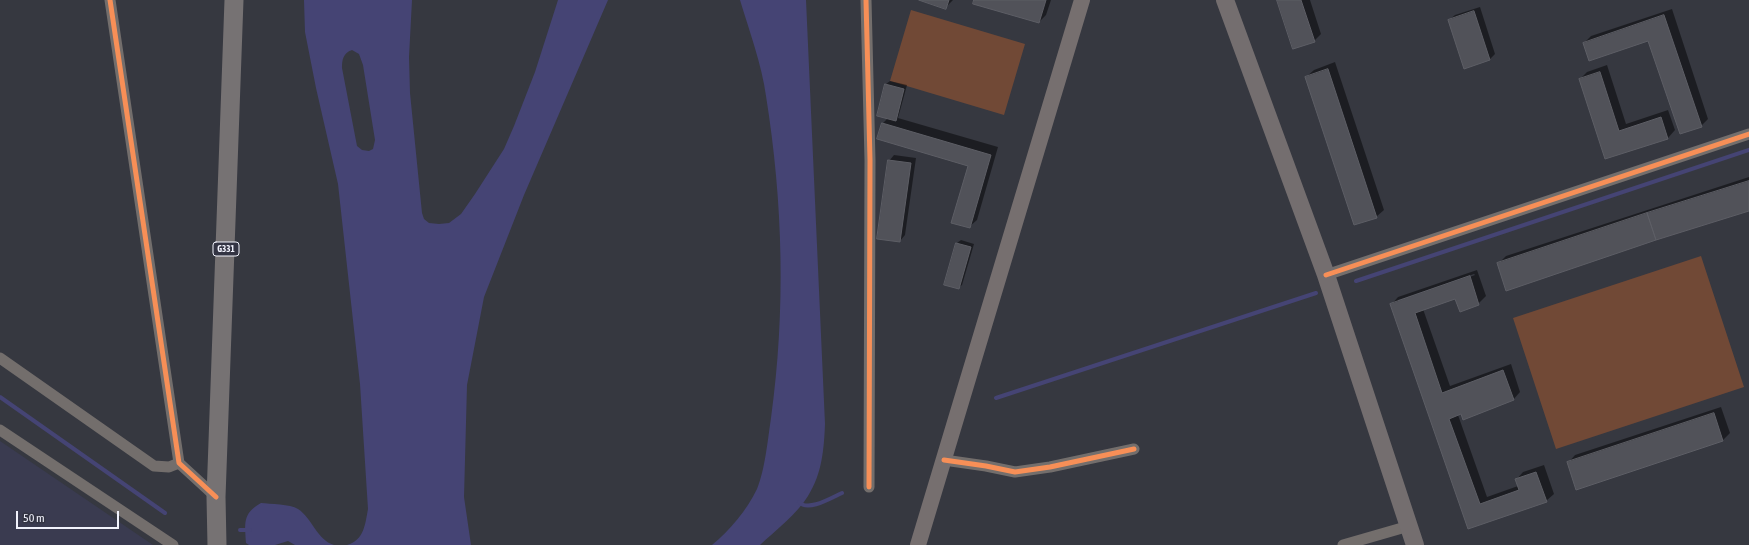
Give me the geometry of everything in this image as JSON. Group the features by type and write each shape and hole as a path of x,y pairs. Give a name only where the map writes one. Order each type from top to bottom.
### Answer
{"highway":[{"name":"G331","path":"217,545 216,497 234,0"}],"main road":[{"path":"918,545 1082,0"},
{"path":"1225,0 1326,275 1415,545"}],"street":[{"path":"110,0 179,463 216,497"},
{"path":"866,0 870,160 869,487"},
{"path":"1326,275 1749,134"},
{"path":"0,358 154,466 169,467 179,463"},
{"path":"0,430 173,545"},
{"path":"944,460 1015,472 1050,467 1134,449"},
{"path":"1342,545 1409,526"}],"shaded area":[{"path":"304,0 412,0 409,57 410,93 422,213 424,219 429,223 449,223 461,214 504,149 535,72 558,0 608,0 524,195 484,297 467,385 464,497 471,545 347,545 357,540 363,531 368,509 360,384 338,184 305,32","holes":["352,50 359,54 363,65 375,140 373,149 369,151 362,150 357,146 342,68 345,55 349,51"]},
{"path":"740,0 806,0 825,433 823,452 813,488 792,516 760,545 712,545 732,526 743,512 753,497 760,481 766,454 771,418 779,337 779,216 772,136 762,72"},
{"path":"911,10 1025,44 1004,115 890,81"},
{"path":"1701,256 1744,387 1556,449 1513,318"},
{"path":"0,441 153,545 0,545"},
{"path":"261,503 285,505 298,509 303,513 323,539 334,545 295,545 288,541 275,545 249,545 246,543 246,520 250,511"}],"building":[{"path":"919,0 949,0 946,9"},
{"path":"974,0 1046,0 1039,23 973,4"},
{"path":"1277,0 1301,0 1315,42 1293,49"},
{"path":"1474,11 1490,60 1464,69 1448,20"},
{"path":"1664,15 1702,127 1680,134 1648,41 1589,61 1583,43"},
{"path":"1328,69 1377,218 1354,225 1305,77"},
{"path":"1600,72 1619,131 1661,117 1668,139 1605,159 1579,79"},
{"path":"885,84 904,89 896,121 877,116"},
{"path":"882,123 991,155 970,228 951,223 968,166 877,139"},
{"path":"888,160 911,163 900,242 877,239"},
{"path":"1749,181 1749,211 1656,240 1647,213"},
{"path":"1647,213 1656,240 1506,291 1497,263"},
{"path":"956,243 971,247 959,289 944,285"},
{"path":"1470,276 1479,305 1460,312 1455,299 1415,313 1442,393 1503,370 1514,400 1463,420 1461,414 1449,419 1480,504 1519,490 1515,479 1536,472 1547,502 1468,529 1390,304"},
{"path":"1714,413 1723,441 1576,490 1567,462"}],"waterway":[{"path":"1356,281 1749,150"},
{"path":"996,398 1316,293"},
{"path":"0,397 165,513"},
{"path":"799,502 803,505 814,505 842,493"},
{"path":"240,530 250,530"}],"cycle path":[{"path":"110,0 179,463 216,497"},
{"path":"866,0 870,160 869,487"},
{"path":"1326,275 1749,134"},
{"path":"944,460 1015,472 1050,467 1134,449"}]}
